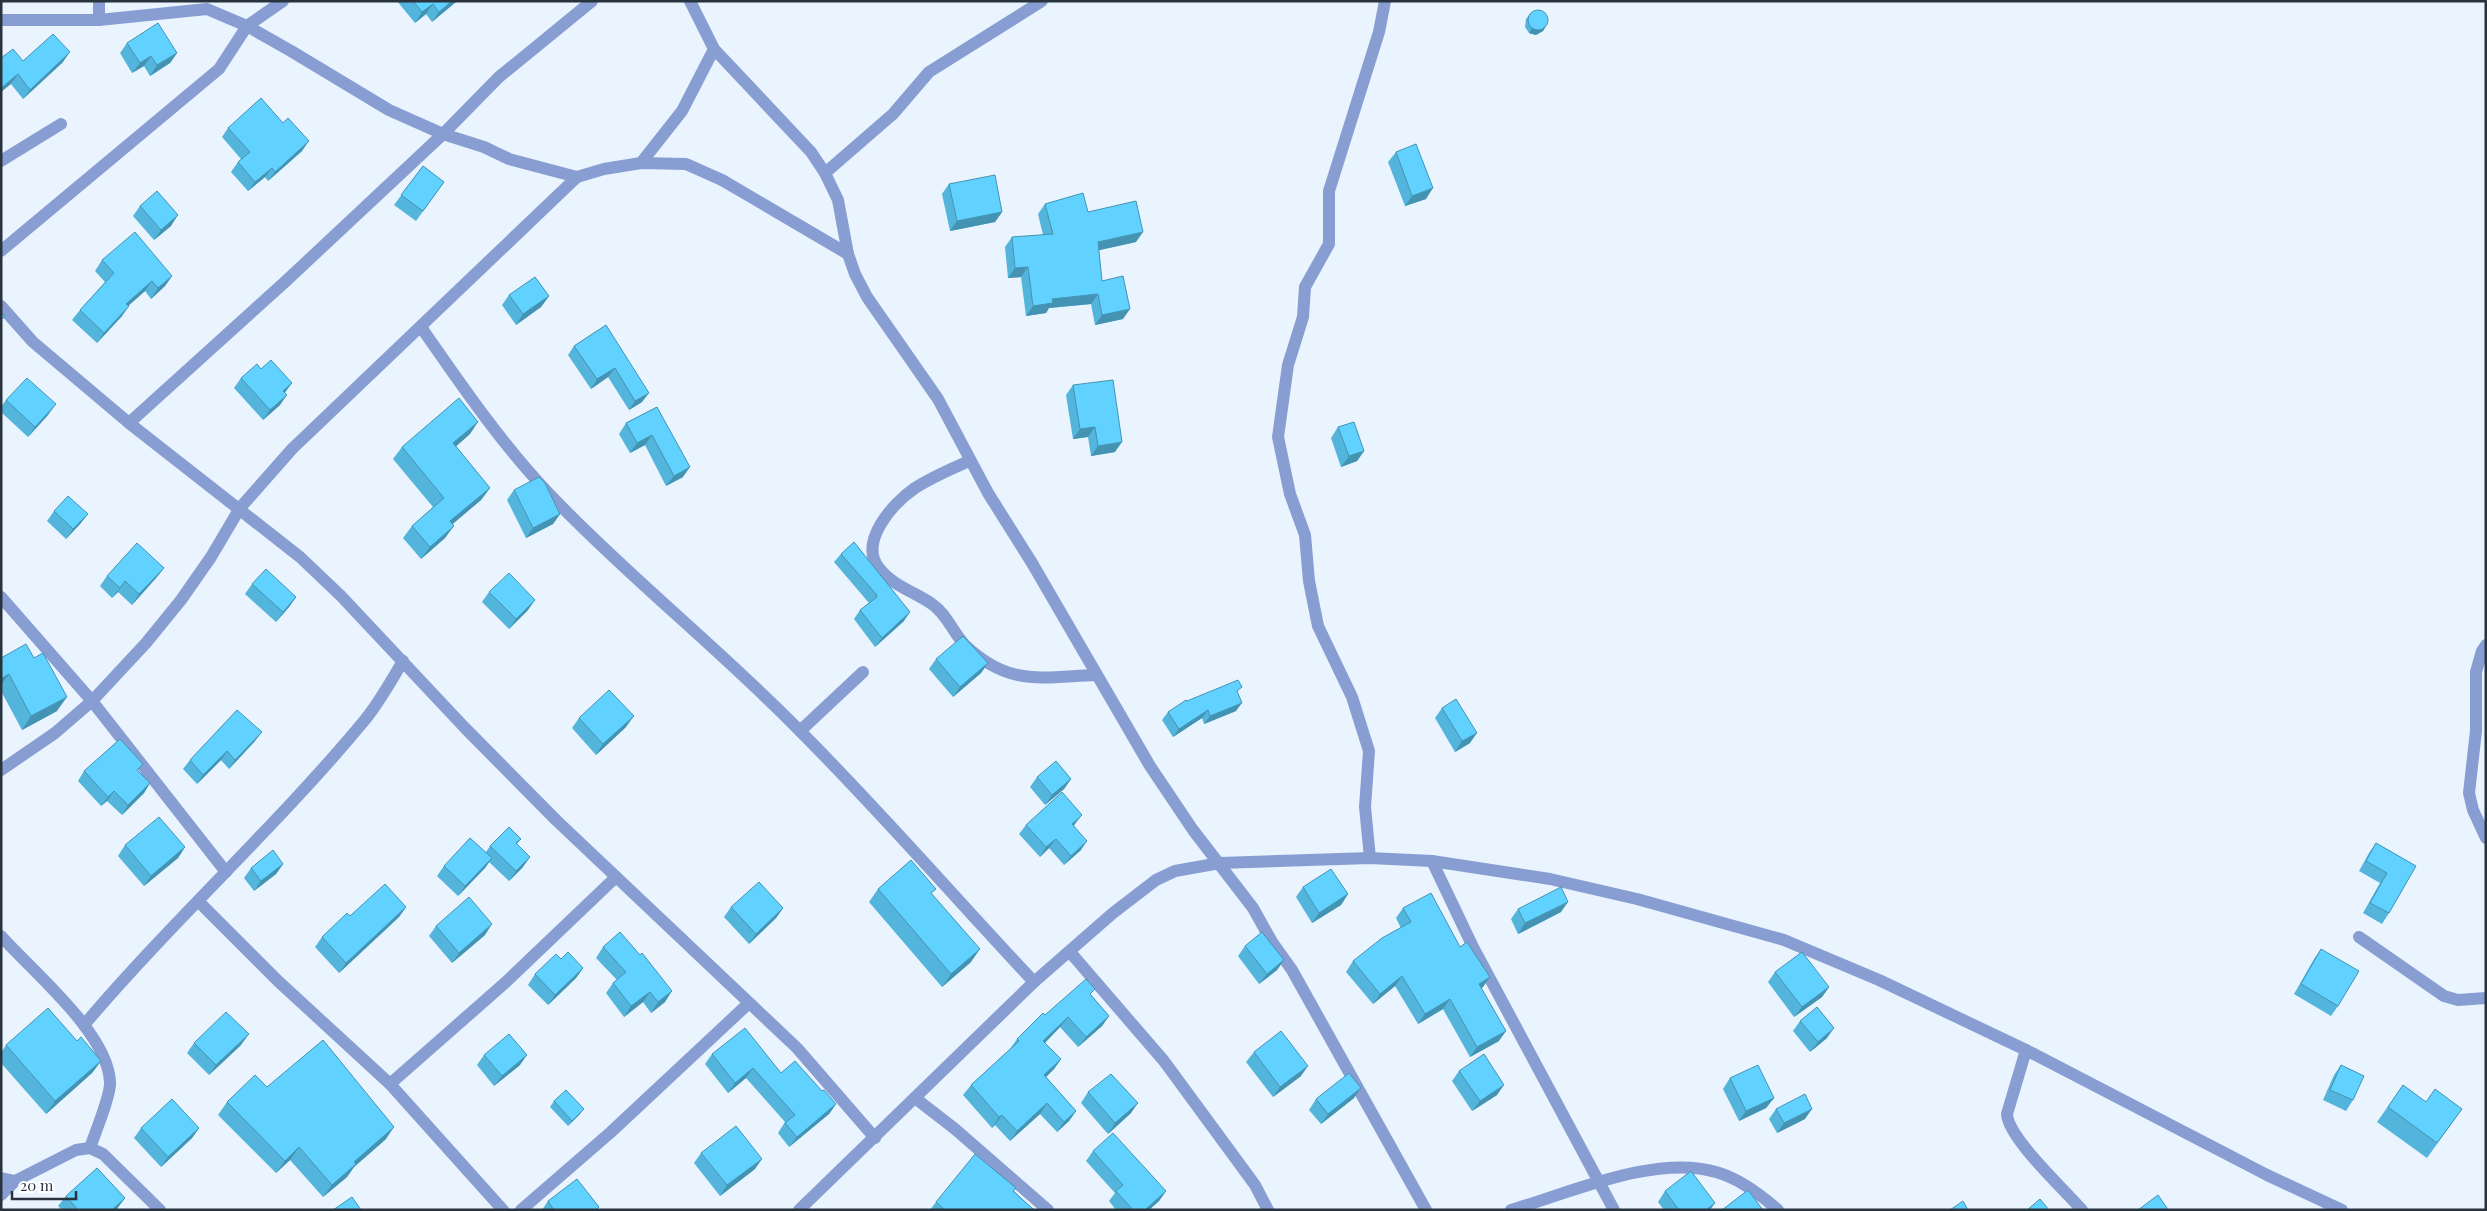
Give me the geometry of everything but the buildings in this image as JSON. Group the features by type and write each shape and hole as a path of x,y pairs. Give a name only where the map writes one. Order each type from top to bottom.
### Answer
{"street":[{"path":"99,1 99,20"},
{"path":"1,251 219,69 247,26 283,1"},
{"path":"129,423 286,281 443,134 499,77 592,1"},
{"path":"690,1 714,49 811,152 825,173 838,200 848,254 855,274 867,297 926,379 969,461 1052,597 1150,766 1193,830 1220,863 1292,970 1426,1210"},
{"path":"825,173 893,114 929,72 1042,1"},
{"path":"1370,858 1365,807 1369,751 1352,697 1318,626 1309,581 1305,535 1290,494 1278,437 1288,365 1303,317 1305,287 1329,244 1329,192 1379,32 1385,1"},
{"path":"1,20 99,20 207,5 247,26 389,110 443,134 484,147 509,158 577,177"},
{"path":"641,163 682,111 714,49"},
{"path":"1,161 61,124"},
{"path":"1,770 55,733 92,701 146,643 211,557 240,508 292,449 577,177 604,169 641,163 686,164 713,176 848,254"},
{"path":"1,306 33,342 129,423 240,508 300,557 403,661 490,754 616,877 797,1048 875,1138"},
{"path":"421,327 479,410 551,496 590,535 730,662 800,731 1034,982"},
{"path":"969,461 914,488 901,501 879,526 872,540 871,554 874,561 892,580 938,608 966,646 1001,670 1022,678 1096,675"},
{"path":"1,597 92,701 226,872"},
{"path":"2486,645 2482,651 2476,672 2476,732 2469,793 2473,810 2486,838"},
{"path":"84,1025 121,982 280,816 365,720 403,661"},
{"path":"800,731 863,672"},
{"path":"806,1207 1034,982 1113,913 1156,880 1175,871 1220,863 1370,858 1432,861 1542,878 1613,893 1784,940 1864,973 2026,1050 2267,1175 2342,1210"},
{"path":"1432,861 1473,947 1614,1210"},
{"path":"390,1084 506,982 616,877"},
{"path":"198,902 278,981 390,1084 503,1210"},
{"path":"1,936 84,1025 101,1050 111,1084 90,1148"},
{"path":"2359,937 2444,996 2458,1000 2486,998"},
{"path":"1070,952 1164,1061 1255,1185 1268,1210"},
{"path":"521,1210 611,1132 749,1003"},
{"path":"2026,1050 2007,1114 2008,1122 2029,1152 2082,1210"},
{"path":"915,1098 1048,1210"},
{"path":"1,1194 15,1181 76,1150 90,1148 108,1159 160,1210"},
{"path":"1510,1210 1598,1183 1658,1168 1690,1168 1717,1172 1750,1190 1778,1210"},
{"path":"1,1178 15,1181"}]}
